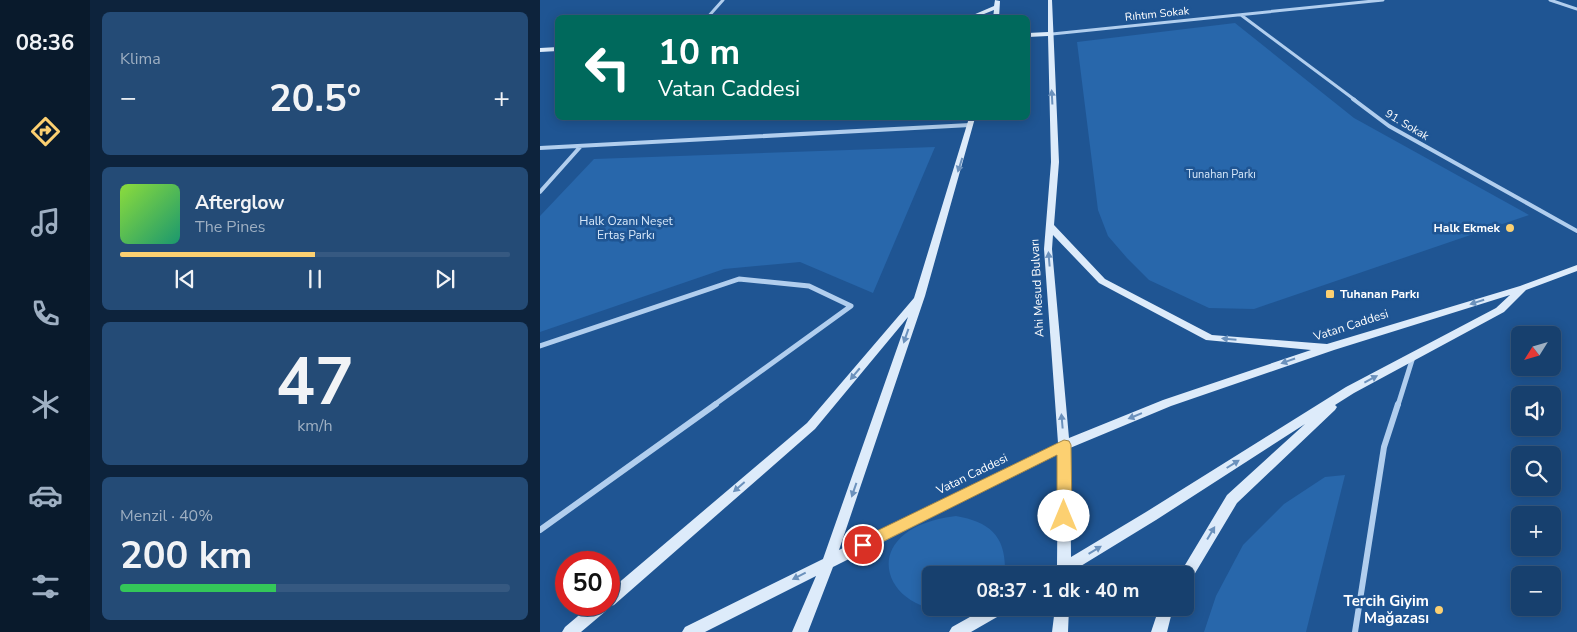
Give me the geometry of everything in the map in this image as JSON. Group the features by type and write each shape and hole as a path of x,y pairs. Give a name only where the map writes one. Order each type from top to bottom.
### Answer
{"main road":[{"path":"996,15 998,0"},
{"name":"Ahi Mesud Bulvarı","path":"1050,0 1052,34 1050,56 1056,162 1048,250 1064,445 1064,566"},
{"path":"976,15 997,7"},
{"path":"1030,35 1052,34"},
{"path":"540,50 555,49"},
{"path":"800,632 830,561 920,296 927,266 966,146 971,121"},
{"path":"1050,226 1102,281 1210,338 1330,347"},
{"name":"Vatan Caddesi","path":"690,632 1064,445 1167,403 1330,347 1523,288 1577,268"},
{"path":"1073,566 1350,390 1500,310 1523,288"},
{"path":"620,591 811,426 920,296"},
{"path":"1191,566 1232,499 1350,390"},
{"path":"570,632 589,616"},
{"path":"958,632 985,616"},
{"path":"1060,632 1061,616"},
{"path":"1159,632 1164,616"}],"street":[{"path":"710,15 723,0"},
{"name":"Rıhtım Sokak","path":"1052,34 1383,0"},
{"path":"1550,0 1577,10"},
{"name":"91. Sokak","path":"1242,14 1388,126 1577,231"},
{"path":"540,148 971,121"},
{"path":"540,192 581,146"},
{"path":"540,346 739,279 809,286 850,306 540,530"},
{"path":"1355,632 1384,447 1414,356"}],"green space":[{"name":"Tunahan Parkı","path":"1235,23 1354,118 1529,215 1254,309 1209,308 1149,280 1108,236 1098,210 1077,42"},
{"name":"Halk Ozanı Neşet Ertaş Parkı","path":"935,147 873,293 800,262 724,269 540,332 540,216 594,159"},
{"path":"1345,475 1306,632 1204,632 1216,596 1243,545 1284,504 1325,477"},
{"path":"956,516 978,522 994,533 1003,549 1005,566 922,566 922,606 902,593 891,576 889,557 899,539 921,525"}],"place":[{"name":"Halk Ekmek","path":"1510,228"},
{"name":"Tuhanan Parkı","path":"1330,294"},
{"name":"Tercih Giyim Mağazası","path":"1439,610"}],"route":[{"path":"863,545 1064,445 1064,516"}]}
